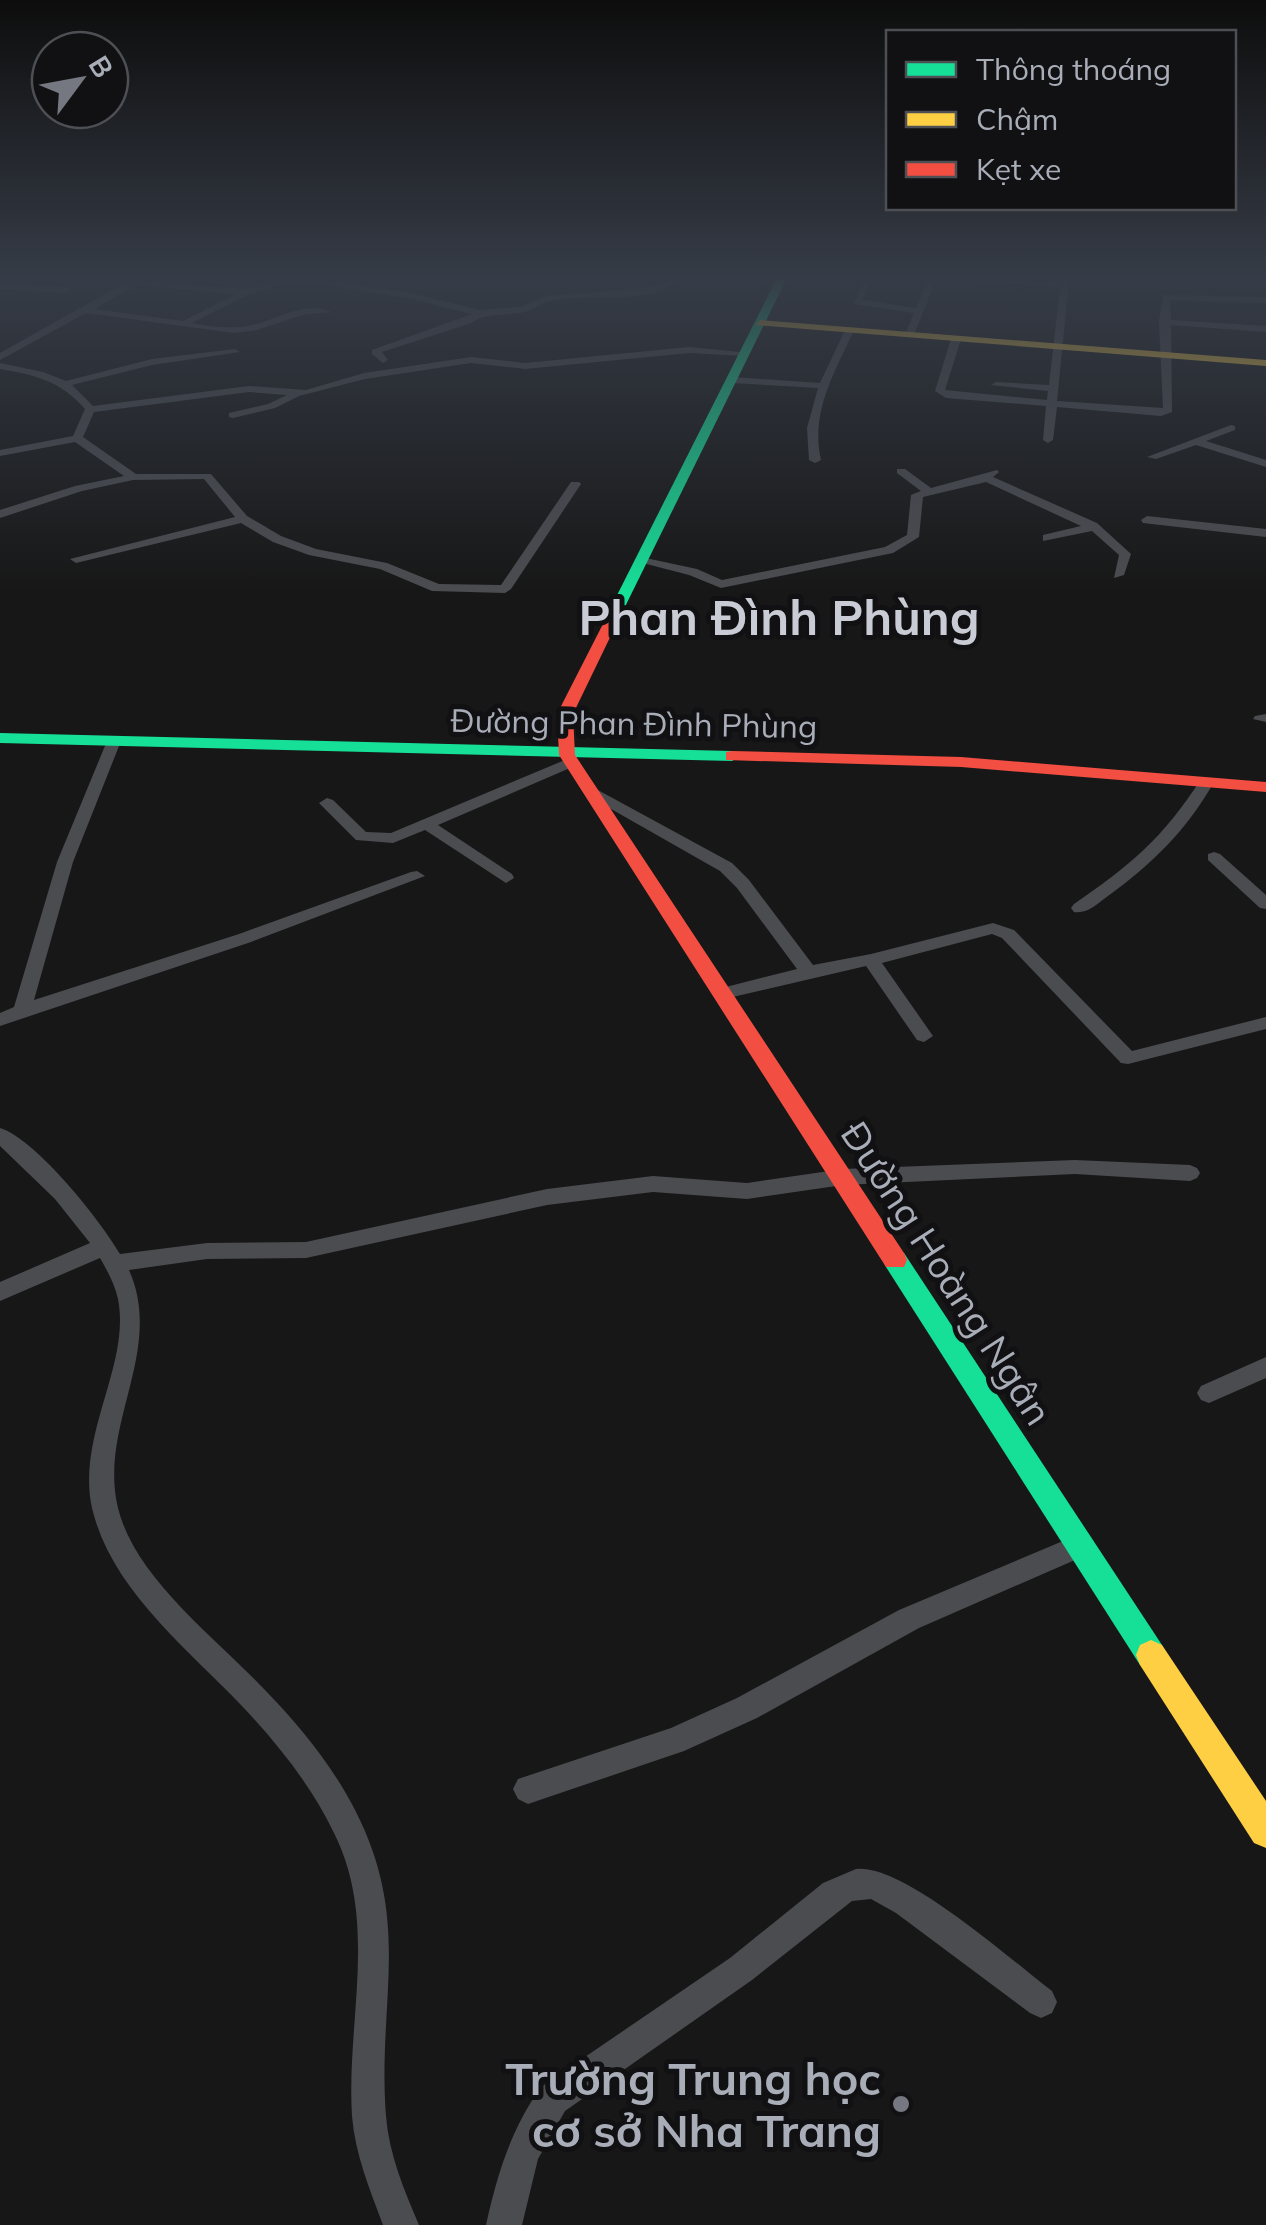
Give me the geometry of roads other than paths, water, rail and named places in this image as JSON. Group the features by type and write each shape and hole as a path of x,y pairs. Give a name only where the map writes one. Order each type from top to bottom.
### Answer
{"street":[{"path":"69,384 90,409"},
{"path":"247,384 249,389"},
{"path":"233,415 334,384"},
{"path":"327,803 362,836 394,838 570,759 565,714 730,384"},
{"path":"792,384 826,386 811,435 815,460"},
{"path":"942,384 940,392 1164,412 1168,410 1166,384"},
{"path":"1048,440 1054,384"},
{"path":"996,385 1054,388"},
{"path":"90,409 249,389 294,394"},
{"path":"76,438 90,409"},
{"path":"1152,457 1231,428"},
{"path":"0,453 76,438 133,477"},
{"path":"1195,442 1266,464"},
{"path":"900,472 927,490"},
{"path":"641,561 694,572 721,584 889,550 913,538 914,499 927,490 990,475 1114,540 1125,554 1118,575"},
{"path":"0,514 79,488 133,477 208,476 243,519 290,544 383,566 438,588 506,589 575,484"},
{"path":"76,559 243,519"},
{"path":"1148,520 1266,533"},
{"path":"1047,538 1093,526"},
{"name":"Đường Phan Đình Phùng","path":"0,738 570,759 961,762 1266,787"},
{"path":"22,1010 65,862 114,741"},
{"name":"Đường Hoàng Ngân","path":"570,759 1266,1831"},
{"path":"1080,908 1162,847 1186,818 1206,782"},
{"path":"596,794 726,868 743,884 808,972"},
{"path":"428,825 506,878"},
{"path":"1214,857 1266,904"},
{"path":"0,1020 416,876"},
{"path":"724,993 993,928 1002,929 1128,1058 1266,1023"},
{"path":"871,960 924,1036"},
{"path":"0,1136 60,1192 109,1255 126,1284 132,1320 106,1425 101,1466 105,1510 130,1562 300,1752 343,1818 365,1870 372,1915 370,2118 382,2178 401,2225"},
{"path":"0,1292 109,1255 306,1250 581,1192 667,1184 774,1190 843,1177 1075,1168 1190,1172"},
{"path":"1209,1393 1266,1367"},
{"path":"528,1790 674,1741 748,1708 909,1620 1082,1545"},
{"path":"504,2225 514,2170 537,2120 553,2100 741,1969 834,1894 850,1886 871,1884 898,1898 1041,2002"}],"place":[{"name":"Trường Trung học cơ sở Nha Trang","path":"901,2104"}],"district":[{"name":"Phan Đình Phùng","path":"779,617"}]}
